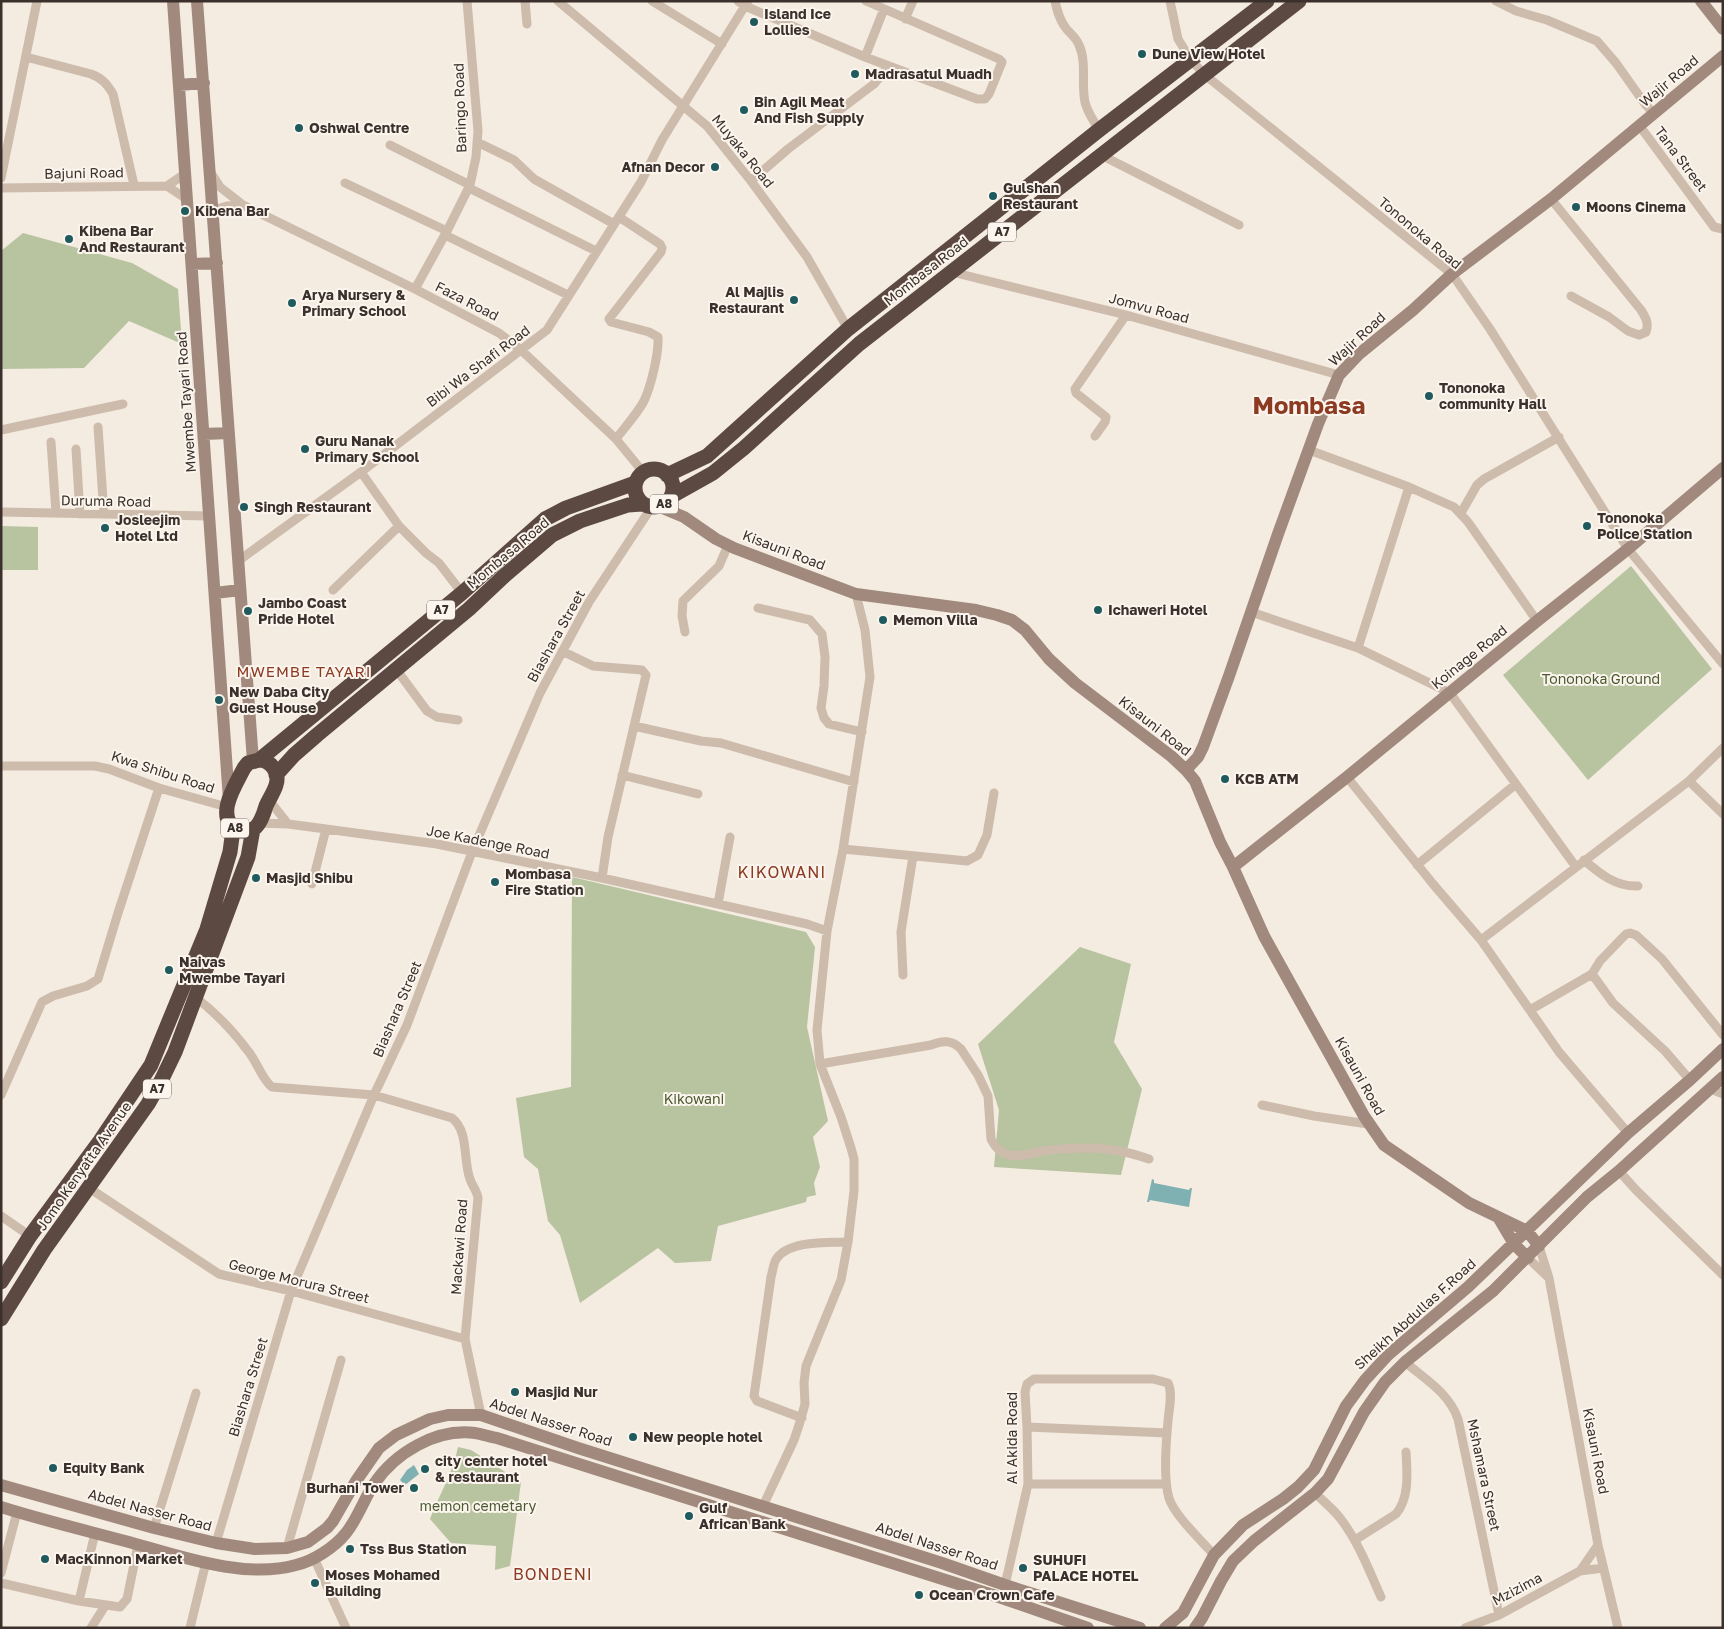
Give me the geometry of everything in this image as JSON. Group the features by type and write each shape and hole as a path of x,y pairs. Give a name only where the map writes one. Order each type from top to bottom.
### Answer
{"highway":[{"name":"Mombasa Road","path":"667,475 707,456 848,329 1099,130 1267,1"},
{"name":"Mombasa Road","path":"672,496 721,467 858,344 1299,1"},
{"path":"1178,70 1190,86"},
{"name":"A8","path":"656,469 667,475 672,484 672,496 667,502 651,506 635,494 639,478 656,469"},
{"name":"A7","path":"256,760 462,593 555,513 639,478"},
{"name":"Mombasa Road","path":"276,776 294,755 558,531 580,521 628,505 651,506"},
{"path":"256,760 263,760 273,767 276,776"},
{"name":"A8","path":"228,804 244,768 256,760"},
{"name":"Jomo Kenyatta Avenue","path":"1,1319 44,1250 148,1104 162,1081 175,1052 248,857 256,826 276,785 276,776"},
{"name":"Jomo Kenyatta Avenue","path":"1,1282 30,1236 100,1141 150,1065 207,929 230,852 232,837 227,818 228,804"},
{"name":"A8","path":"230,825 242,831 256,826"}],"street":[{"path":"1,178 38,1"},
{"name":"Mwembe Tayari Road","path":"174,1 228,804"},
{"path":"198,1 240,590 256,760"},
{"name":"Baringo Road","path":"415,289 470,186 476,157 478,131 467,1"},
{"path":"525,1 527,24"},
{"name":"Muyaka Road","path":"558,1 570,5 707,126 751,181 807,257 848,329"},
{"path":"652,1 722,44"},
{"path":"744,3 889,66 982,100 989,94 1002,62 866,1"},
{"path":"905,19 913,1"},
{"path":"1055,1 1058,14 1064,26 1079,44 1083,62 1082,76 1085,102 1099,130"},
{"name":"Tononoka Road","path":"1170,1 1178,39 1191,60 1205,75 1452,274 1490,329 1628,549 1723,664"},
{"path":"1496,1 1516,11 1547,20 1597,41 1616,63 1644,104 1654,114"},
{"path":"1701,1 1723,29"},
{"name":"Bibi Wa Shafi Road","path":"238,561 361,472 546,330 641,182 662,140 722,44 744,3"},
{"path":"865,57 884,9"},
{"name":"Wajir Road","path":"1186,770 1198,757 1203,747 1309,450 1333,385 1339,375 1359,354 1413,310 1452,274 1551,199 1723,56"},
{"path":"26,57 91,74 100,77 107,84 113,94 134,185"},
{"path":"751,181 788,149 874,84 889,66"},
{"path":"179,85 204,83"},
{"name":"Tana Street","path":"1639,126 1714,227 1723,229"},
{"path":"477,142 514,160 534,179 617,220 660,244 662,248 661,252 609,317 611,322 649,332 658,337 659,346 643,402 616,439"},
{"path":"390,144 596,251"},
{"path":"1101,155 1239,225"},
{"name":"Faza Road","path":"210,171 220,187 242,205 415,289 499,333 521,350 616,439 639,478"},
{"path":"186,173 167,186 188,200"},
{"path":"345,183 568,295"},
{"name":"Bajuni Road","path":"1,188 167,186"},
{"path":"1551,199 1641,310 1647,319 1648,326 1646,332 1639,335 1628,331 1571,296"},
{"path":"213,220 220,208 242,205"},
{"path":"192,264 216,263"},
{"name":"Jomvu Road","path":"952,272 1126,315 1339,375"},
{"path":"1096,436 1106,417 1076,393 1075,389 1126,315"},
{"path":"1,430 123,404"},
{"path":"98,427 104,514"},
{"path":"204,434 229,433"},
{"path":"1461,513 1477,485 1484,479 1559,437"},
{"path":"51,442 56,513"},
{"path":"76,449 80,514"},
{"path":"1309,450 1409,487 1454,507 1461,513 1537,621"},
{"name":"Koinage Road","path":"1234,867 1628,549 1723,468"},
{"path":"361,472 399,526 439,563 462,593"},
{"path":"1358,648 1409,487"},
{"name":"Kisauni Road","path":"651,506 684,517 728,545 856,594 976,610 997,614 1012,620 1025,630 1053,663 1075,683 1171,756 1186,770 1195,781 1220,842 1234,867 1264,936 1368,1124 1384,1145 1413,1166 1469,1203 1527,1231 1539,1246 1550,1278 1598,1545 1618,1628"},
{"name":"Biashara Street","path":"216,1543 291,1291 374,1095 407,1025 472,852 540,694 562,650 589,602 651,506"},
{"name":"Duruma Road","path":"1,512 209,516"},
{"path":"333,590 399,526"},
{"path":"685,632 682,616 684,601 719,566 728,545"},
{"path":"214,593 240,590"},
{"path":"763,1506 794,1440 802,1418 806,1366 841,1280 854,1191 854,1159 841,1117 820,1064 817,1030 827,931 843,850 870,677 865,630 856,594"},
{"path":"758,608 810,620 822,634 826,657 820,708 824,718 829,724 862,732"},
{"path":"1251,612 1358,648 1450,692 1576,867"},
{"path":"562,650 593,666 642,670 646,675 608,837 602,878"},
{"path":"396,669 426,711 437,717 458,720"},
{"path":"634,726 701,741 721,743 854,782"},
{"path":"1481,940 1689,781 1723,748"},
{"name":"Kwa Shibu Road","path":"1,766 95,766 110,769 159,788 228,804"},
{"path":"622,775 698,794"},
{"path":"1347,777 1481,940 1559,1052 1628,1133"},
{"path":"1689,781 1723,814"},
{"path":"1417,864 1516,784"},
{"path":"1,1095 42,1002 53,996 87,986 98,979 159,788"},
{"path":"843,850 967,861 978,855 987,835 994,793"},
{"path":"269,800 288,824"},
{"name":"Joe Kadenge Road","path":"256,826 288,824 437,844 602,878 807,924 827,931"},
{"path":"312,884 326,829"},
{"path":"718,904 730,837"},
{"path":"903,975 901,932 913,856"},
{"path":"1584,860 1604,877 1626,887 1638,886"},
{"path":"1530,1010 1592,974 1626,934 1633,933 1662,959 1723,1035"},
{"path":"1592,974 1613,1003 1658,1045 1690,1080"},
{"name":"Mackawi Road","path":"195,997 208,1007 249,1052 272,1087 374,1095 452,1118 457,1123 460,1129 470,1180 477,1193 478,1203 465,1339 481,1415"},
{"path":"820,1064 947,1041 961,1049 983,1084 990,1104 991,1139 1000,1151 1018,1156 1047,1150 1100,1149 1122,1151 1149,1159"},
{"name":"Sheikh Abdullas F.Road","path":"1164,1628 1183,1613 1214,1555 1243,1525 1283,1499 1306,1480 1320,1459 1346,1406 1364,1380 1388,1355 1462,1293 1628,1133 1723,1049"},
{"path":"1195,1628 1233,1561 1254,1541 1325,1484 1369,1403 1385,1382 1405,1362 1493,1291 1587,1198 1717,1091 1723,1077"},
{"path":"1262,1105 1314,1116 1368,1124"},
{"path":"1619,1171 1723,1276"},
{"name":"George Morura Street","path":"89,1188 219,1274 291,1291 465,1339"},
{"path":"1,1216 30,1236"},
{"path":"1498,1217 1514,1244 1550,1278"},
{"path":"802,1418 757,1401 754,1396 772,1272 775,1262 780,1255 799,1245 848,1242"},
{"path":"287,1548 341,1360"},
{"name":"Mshamara Street","path":"1405,1362 1444,1395 1455,1410 1499,1615"},
{"name":"Al Akida Road","path":"1005,1585 1028,1484 1028,1427 1024,1392 1027,1384 1034,1379 1153,1379 1168,1383 1170,1392 1167,1433"},
{"path":"154,1528 196,1393"},
{"name":"Abdel Nasser Road","path":"1,1485 154,1528 216,1543 255,1549 287,1548 308,1542 327,1528 379,1448 396,1434 430,1419 448,1415 481,1415 1136,1627"},
{"path":"1028,1427 1167,1433 1166,1484 1169,1499 1191,1530 1214,1555"},
{"path":"1,1507 206,1562 242,1569 267,1571 298,1565 314,1558 346,1534 375,1483 393,1462 415,1447 430,1440 457,1434 474,1433 497,1438 993,1595 1088,1628"},
{"path":"1354,1540 1396,1514 1400,1509 1406,1496 1406,1452"},
{"path":"1028,1484 1166,1484"},
{"path":"712,1507 717,1492"},
{"path":"1315,1493 1338,1516 1354,1540 1381,1597"},
{"path":"1,1573 17,1512"},
{"path":"812,1538 819,1524"},
{"path":"79,1601 95,1533"},
{"path":"1,1583 79,1601 120,1607 125,1602 138,1544"},
{"path":"1580,1571 1598,1545"},
{"path":"314,1558 346,1628"},
{"path":"190,1628 206,1562"},
{"path":"1580,1571 1603,1568"},
{"name":"Mzizima","path":"1465,1628 1499,1615 1580,1571"},
{"path":"91,1628 105,1606"}],"green space":[{"path":"23,233 132,263 178,289 182,344 129,321 84,368 1,369 1,251"},
{"path":"1,526 38,527 38,570 1,570"},
{"name":"Tononoka Ground","path":"1631,566 1712,669 1588,780 1503,675"},
{"name":"Kikowani","path":"572,877 806,932 815,947 807,1027 828,1121 813,1137 820,1167 814,1183 816,1195 807,1197 806,1202 718,1226 711,1261 675,1263 658,1248 580,1303 560,1235 548,1221 538,1169 524,1157 516,1098 571,1087"},
{"path":"1080,947 1131,964 1114,1042 1142,1089 1121,1175 994,1167 999,1110 978,1044"},
{"name":"memon cemetary","path":"458,1447 471,1450 521,1482 510,1566 495,1570 496,1546 451,1543 430,1519 456,1457"}],"water":[{"path":"1152,1179 1154,1183 1189,1190 1192,1188 1189,1207 1150,1200 1147,1202"},
{"path":"414,1465 419,1474 405,1485 400,1480 407,1470"}],"place":[{"name":"Island Ice Lollies","path":"754,22"},
{"name":"Dune View Hotel","path":"1142,54"},
{"name":"Madrasatul Muadh","path":"855,74"},
{"name":"Bin Agil Meat And Fish Supply","path":"744,110"},
{"name":"Oshwal Centre","path":"299,128"},
{"name":"Afnan Decor","path":"715,167"},
{"name":"Gulshan Restaurant","path":"993,196"},
{"name":"Moons Cinema","path":"1576,207"},
{"name":"Kibena Bar","path":"185,211"},
{"name":"Kibena Bar And Restaurant","path":"69,239"},
{"name":"Al Majlis Restaurant","path":"794,300"},
{"name":"Arya Nursery & Primary School","path":"292,303"},
{"name":"Tononoka community Hall","path":"1429,396"},
{"name":"Guru Nanak Primary School","path":"305,449"},
{"name":"Singh Restaurant","path":"244,507"},
{"name":"Tononoka Police Station","path":"1587,526"},
{"name":"Josleejim Hotel Ltd","path":"105,528"},
{"name":"Ichaweri Hotel","path":"1098,610"},
{"name":"Jambo Coast Pride Hotel","path":"248,611"},
{"name":"Memon Villa","path":"883,620"},
{"name":"New Daba City Guest House","path":"219,700"},
{"name":"KCB ATM","path":"1225,779"},
{"name":"Masjid Shibu","path":"256,878"},
{"name":"Mombasa Fire Station","path":"495,882"},
{"name":"Naivas Mwembe Tayari","path":"169,970"},
{"name":"Masjid Nur","path":"515,1392"},
{"name":"New people hotel","path":"633,1437"},
{"name":"Equity Bank","path":"53,1468"},
{"name":"city center hotel & restaurant","path":"425,1469"},
{"name":"Burhani Tower","path":"414,1488"},
{"name":"Gulf African Bank","path":"689,1516"},
{"name":"Tss Bus Station","path":"350,1549"},
{"name":"MacKinnon Market","path":"45,1559"},
{"name":"SUHUFI PALACE HOTEL","path":"1023,1568"},
{"name":"Moses Mohamed Building","path":"315,1583"},
{"name":"Ocean Crown Cafe","path":"919,1595"}],"district":[{"name":"Mombasa","path":"1309,406"},
{"name":"MWEMBE TAYARI","path":"304,672"},
{"name":"KIKOWANI","path":"782,872"},
{"name":"BONDENI","path":"553,1574"}]}
